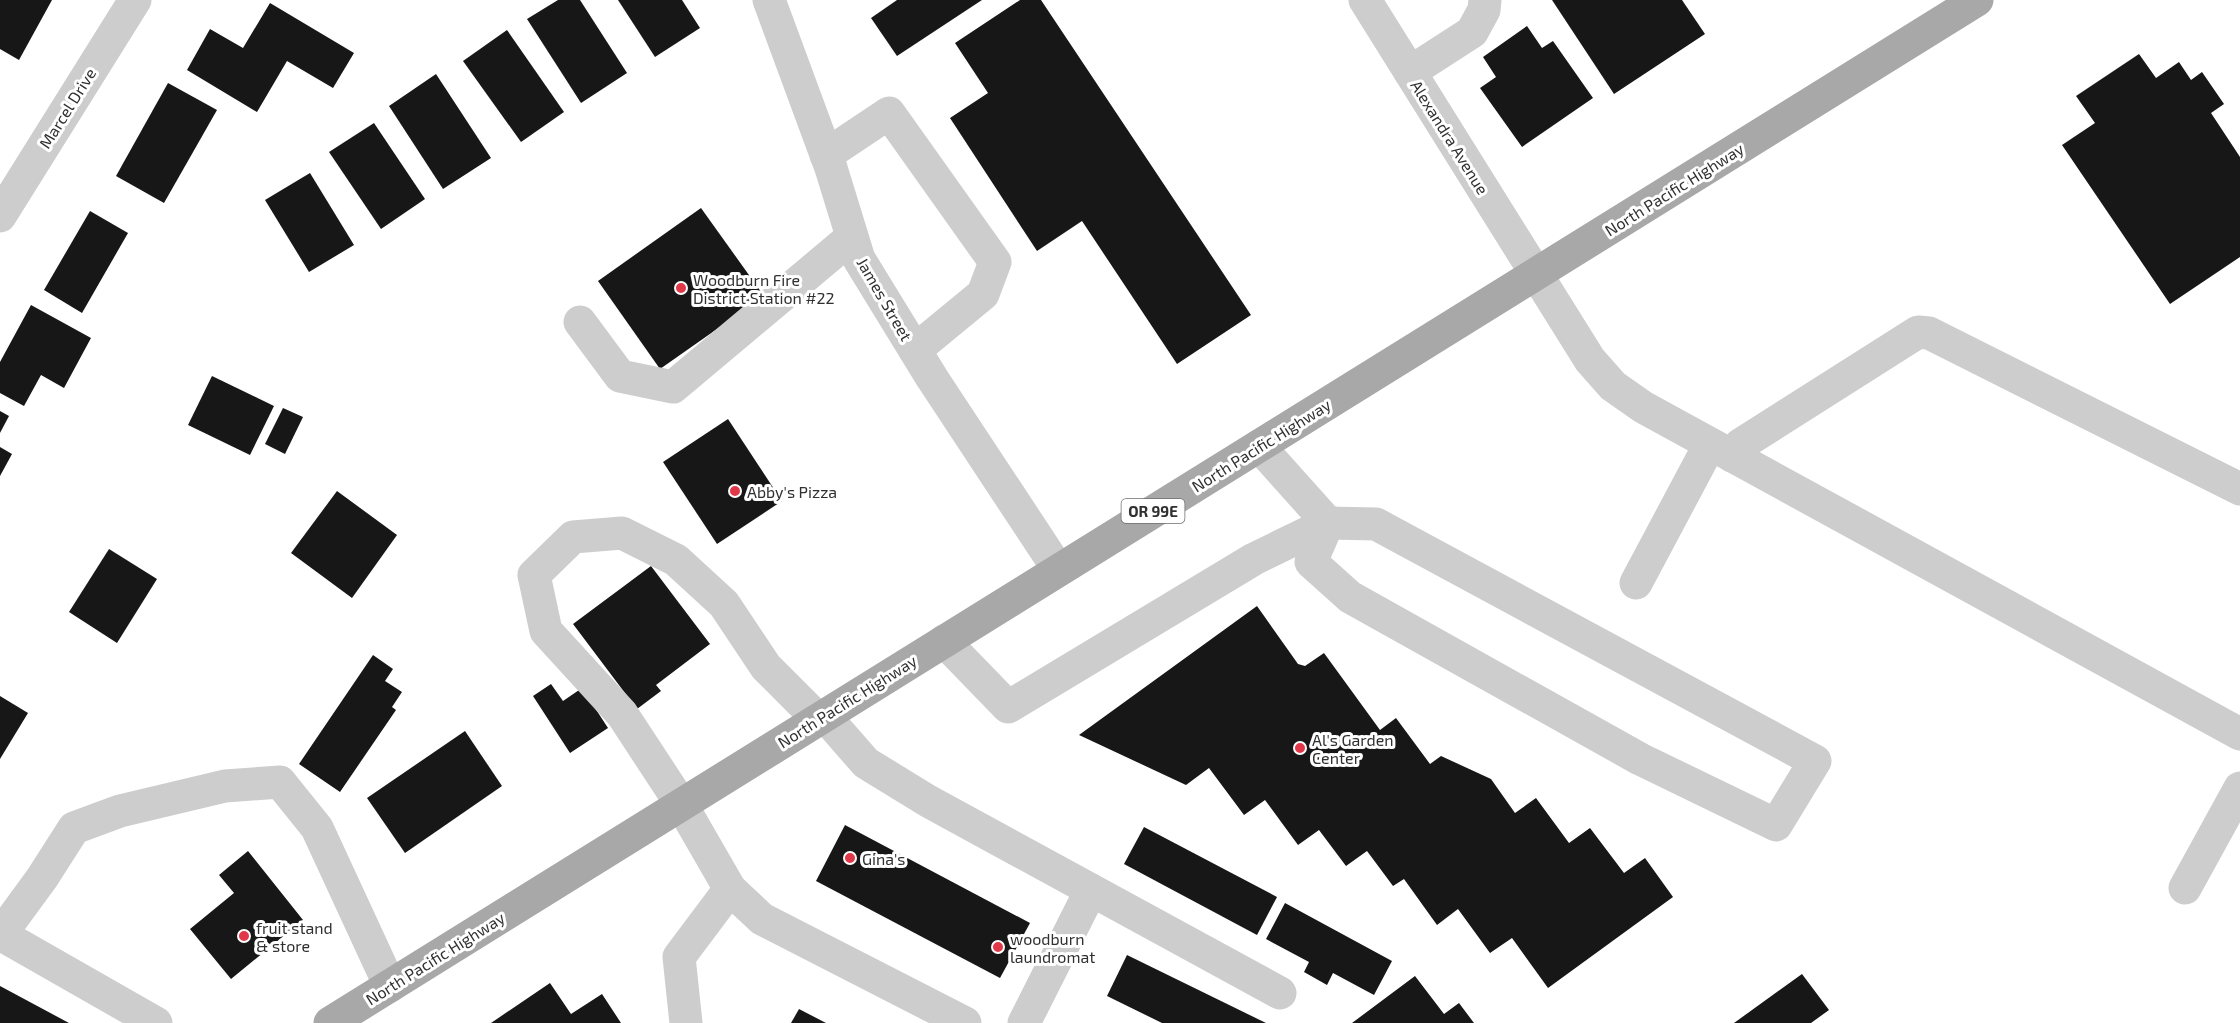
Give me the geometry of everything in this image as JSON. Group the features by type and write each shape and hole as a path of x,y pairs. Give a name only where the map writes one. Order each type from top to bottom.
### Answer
{"main road":[{"name":"North Pacific Highway","path":"330,1023 1977,0"}],"street":[{"name":"Marcel Drive","path":"0,216 135,0"},
{"name":"James Street","path":"769,0 825,155 859,259 915,350 1058,569"},
{"name":"Alexandra Avenue","path":"1365,0 1590,360 1613,387 1642,407 2240,734"},
{"path":"1410,72 1472,32 1484,10 1485,0"},
{"path":"825,155 889,113 995,262 983,294 915,350"},
{"path":"580,322 620,376 673,387 852,237"},
{"path":"1636,583 1721,450 1740,446 1918,332 1929,333 2240,489"},
{"path":"1259,446 1328,523"},
{"path":"944,641 1008,706 1254,559 1328,523 1376,524 1815,761 1776,825 1723,800 1640,759 1350,597 1311,562 1328,523"},
{"path":"965,1023 762,919 730,889 681,804 622,714 546,631 534,575 573,537 622,532 676,560 724,604 766,667 821,717 866,763 928,801 1280,993"},
{"path":"156,1023 1,934 42,878 74,828 120,811 225,786 280,782 317,828 390,986"},
{"path":"2185,888 2240,788"},
{"path":"686,1023 679,957 730,889"},
{"path":"1024,1023 1090,890"}],"building":[{"path":"0,0 52,0 19,60 0,49"},
{"path":"558,0 580,0 627,73 581,103 527,19"},
{"path":"618,0 682,0 700,28 655,57"},
{"path":"897,0 982,0 897,56 871,18"},
{"path":"1020,0 1041,0 1251,315 1177,364 1082,221 1037,251 950,118 988,93 955,43"},
{"path":"1552,0 1682,0 1705,34 1614,94"},
{"path":"270,3 354,53 333,88 287,61 257,112 187,70 210,29 243,48"},
{"path":"1527,26 1542,48 1553,41 1593,98 1522,147 1480,88 1496,77 1483,57"},
{"path":"507,30 564,112 521,142 463,61"},
{"path":"2139,54 2156,78 2179,62 2191,80 2202,72 2224,104 2211,113 2240,157 2240,257 2170,304 2062,145 2095,123 2076,96"},
{"path":"436,74 491,158 443,189 389,106"},
{"path":"168,83 217,110 164,203 116,176"},
{"path":"374,123 425,199 381,229 329,152"},
{"path":"310,173 354,245 309,272 265,200"},
{"name":"Woodburn Fire District Station #22","path":"701,208 764,296 660,369 598,281"},
{"path":"90,211 128,233 82,313 44,290"},
{"path":"31,305 91,338 64,388 41,375 24,406 0,393 0,362"},
{"path":"212,376 274,406 250,455 188,425"},
{"path":"283,408 303,417 285,454 265,444"},
{"path":"0,411 9,416 0,433"},
{"path":"728,419 782,501 717,544 663,462"},
{"path":"0,447 12,454 0,476"},
{"path":"337,491 397,535 352,598 291,553"},
{"path":"109,549 157,579 117,643 69,612"},
{"path":"651,566 710,644 656,685 661,691 637,709 573,624"},
{"path":"1257,606 1298,664 1305,666 1324,653 1380,730 1396,718 1430,764 1441,756 1491,779 1515,813 1536,798 1569,843 1590,828 1624,873 1645,858 1673,897 1548,988 1512,938 1490,953 1458,909 1437,925 1404,879 1393,886 1367,851 1346,866 1319,830 1298,845 1265,800 1244,815 1209,768 1186,785 1079,735"},
{"path":"373,655 393,669 385,681 402,692 392,707 396,710 340,792 299,764"},
{"path":"551,684 563,701 582,688 608,728 570,753 533,696"},
{"path":"0,696 28,713 0,759"},
{"path":"465,731 502,786 405,853 367,798"},
{"path":"845,825 1030,923 1000,978 816,881"},
{"path":"1144,827 1277,897 1257,935 1124,864"},
{"path":"248,851 303,920 231,979 190,929 234,893 219,875"},
{"path":"1285,903 1392,961 1374,995 1333,973 1327,985 1304,972 1309,962 1266,939"},
{"path":"1127,955 1266,1023 1162,1023 1107,996"},
{"path":"1802,974 1829,1010 1811,1023 1734,1023"},
{"path":"1415,976 1444,1014 1459,1003 1474,1023 1352,1023"},
{"path":"550,983 571,1014 602,994 621,1023 491,1023"},
{"path":"0,986 69,1023 0,1023"},
{"path":"799,1009 826,1023 791,1023"}],"place":[{"name":"Woodburn Fire District Station #22","path":"681,288"},
{"name":"Abby's Pizza","path":"735,491"},
{"name":"Al's Garden Center","path":"1300,748"},
{"name":"Gina's","path":"850,858"},
{"name":"fruit stand & store","path":"244,936"},
{"name":"woodburn laundromat","path":"998,947"}]}
